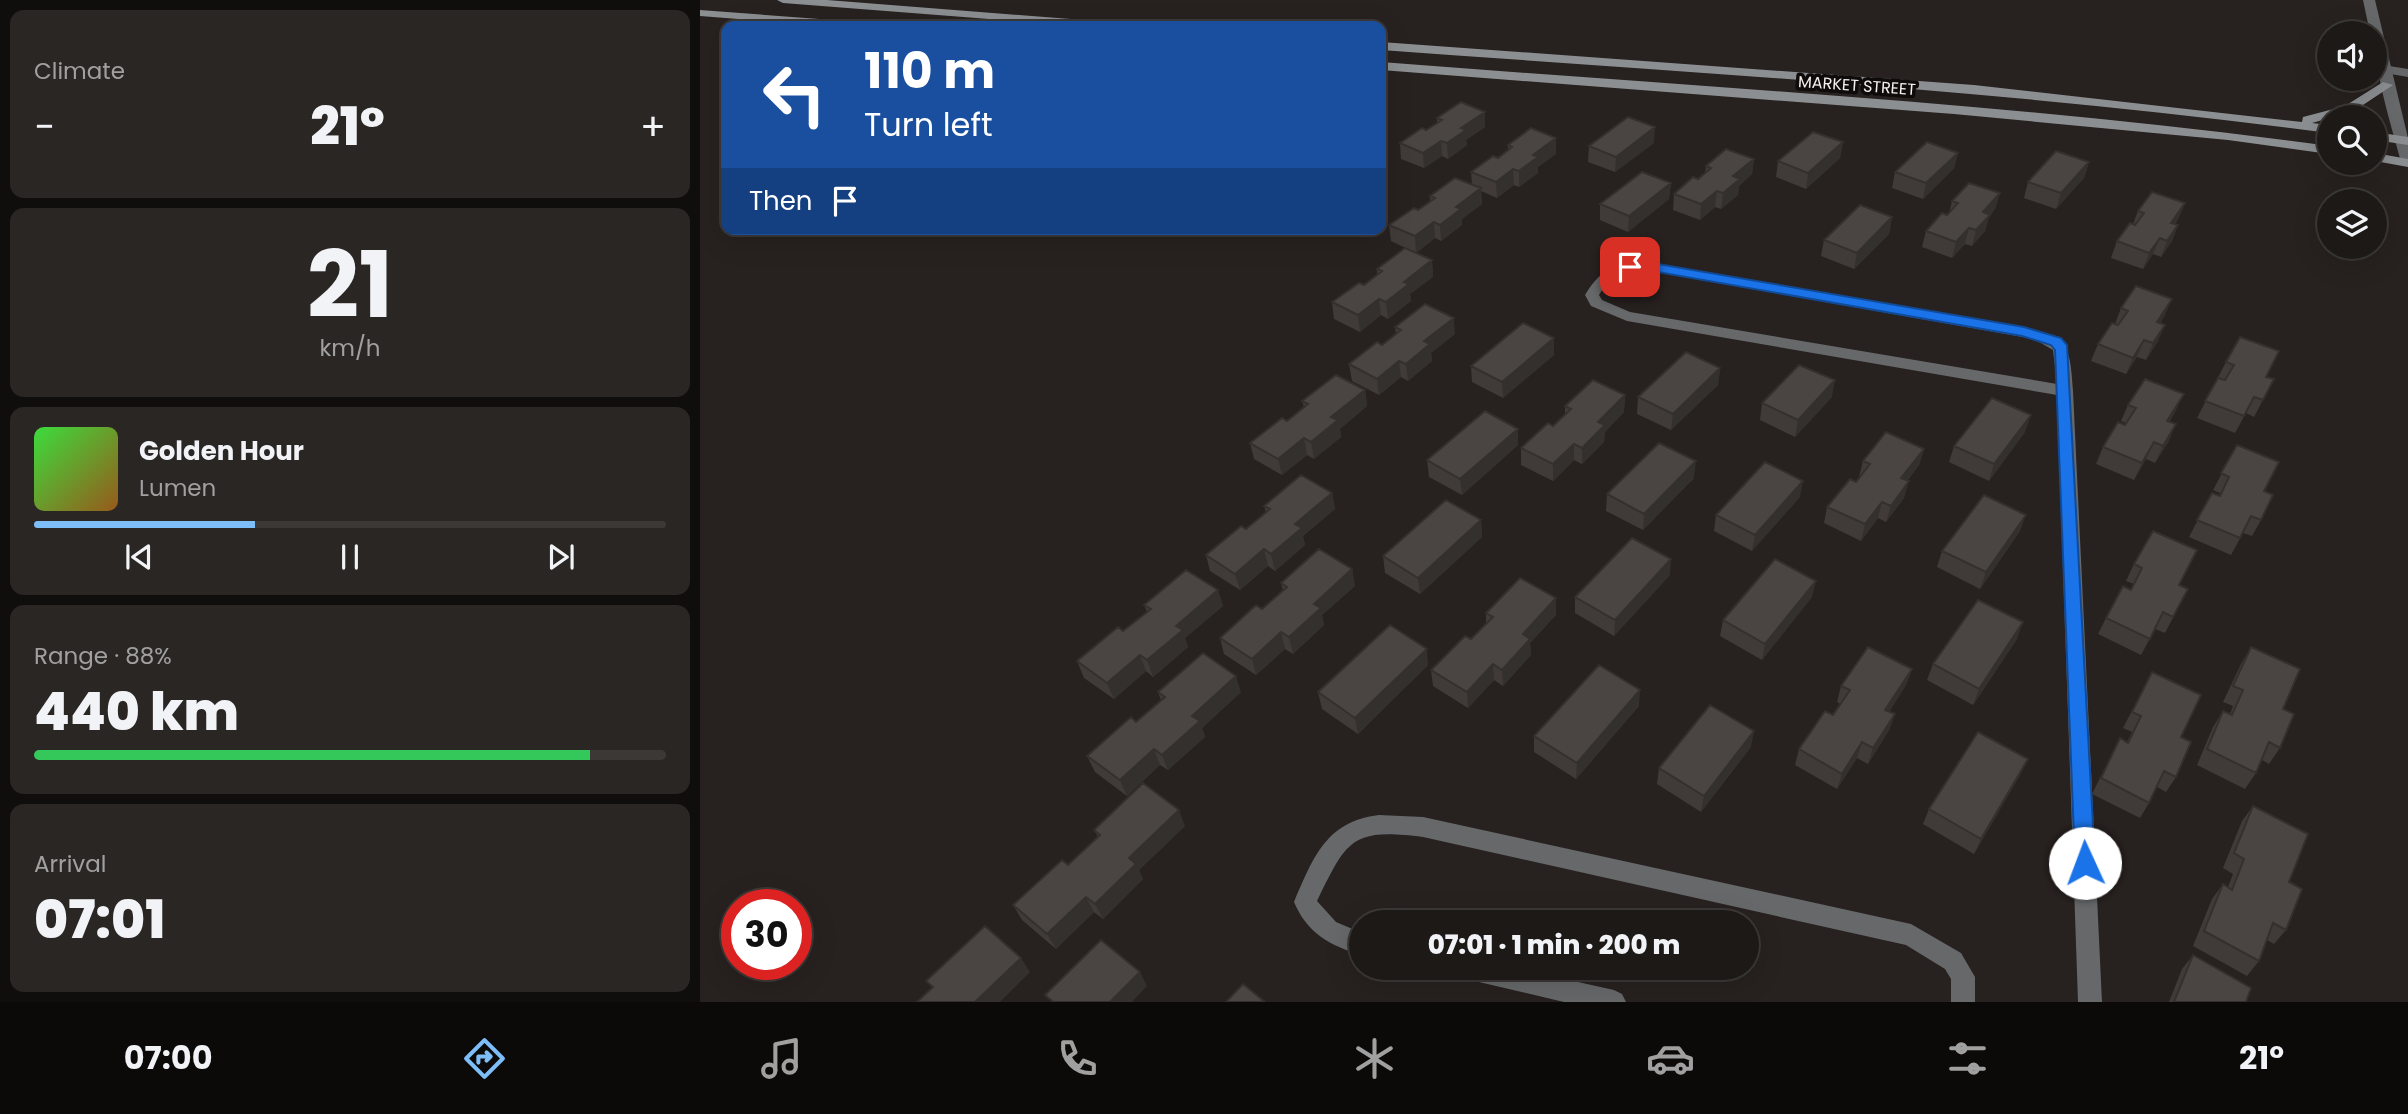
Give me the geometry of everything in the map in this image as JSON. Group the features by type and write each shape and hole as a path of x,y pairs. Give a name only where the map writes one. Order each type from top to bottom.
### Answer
{"main road":[{"path":"783,0 1057,21"},
{"path":"700,13 806,21"},
{"name":"MARKET STREET","path":"1386,46 1938,86 2107,102 2317,127"},
{"name":"MARKET STREET","path":"1386,66 1954,110 2228,136 2317,148"},
{"path":"2286,123 2339,115 2378,91"},
{"path":"2387,138 2405,140"},
{"path":"2387,159 2408,162"}],"street":[{"path":"2369,0 2373,21"},
{"path":"2387,70 2408,73"},
{"path":"2387,88 2405,140 2408,162"},
{"path":"2065,391 1627,316 1596,303 1592,295 1601,279 1613,271 1652,267 2024,332 2056,341 2062,349 2065,391 2090,1002"},
{"path":"1349,941 1328,931 1313,919 1305,902 1339,840 1361,827 1385,823 1423,827 1911,935 1953,961 1963,977 1963,1002"},
{"path":"1518,980 1614,1002"}],"building":[{"path":"1461,102 1485,112 1461,128 1466,130 1447,143 1441,141 1423,153 1400,143 1422,128 1426,130 1442,120 1437,118"},
{"path":"1628,117 1655,127 1616,157 1589,146"},
{"path":"1531,128 1556,138 1533,155 1538,157 1519,171 1513,169 1496,182 1471,172 1493,156 1498,158 1512,147 1508,145"},
{"path":"1813,132 1843,142 1808,173 1778,161"},
{"path":"1927,142 1958,153 1926,183 1895,172"},
{"path":"1726,149 1754,159 1733,176 1740,179 1723,193 1717,191 1701,204 1674,194 1693,177 1698,179 1711,168 1706,166"},
{"path":"2056,151 2089,162 2061,193 2028,182"},
{"path":"1642,172 1671,183 1629,216 1600,204"},
{"path":"1455,178 1481,188 1456,207 1461,209 1440,225 1434,222 1415,236 1389,225 1435,198 1430,196"},
{"path":"1969,183 2000,193 1983,212 1990,215 1976,230 1969,228 1956,242 1926,231 1942,213 1947,215 1958,203 1952,201"},
{"path":"2152,192 2185,203 2171,223 2178,225 2167,241 2160,238 2149,253 2117,241 2130,223 2135,225 2144,213 2138,211"},
{"path":"1860,205 1892,217 1857,253 1824,240"},
{"path":"1405,248 1432,260 1404,282 1409,284 1386,302 1379,299 1358,315 1332,302 1359,283 1364,285 1382,271 1377,269"},
{"path":"2136,286 2172,299 2157,322 2165,325 2153,343 2144,340 2133,358 2098,344 2112,323 2118,325 2128,311 2121,308"},
{"path":"1425,304 1454,318 1424,341 1430,344 1406,364 1399,361 1377,379 1349,364 1377,342 1382,345 1401,330 1395,327"},
{"path":"1523,323 1554,338 1502,382 1471,366"},
{"path":"2240,337 2279,351 2266,377 2274,379 2263,400 2254,397 2244,416 2205,401 2218,378 2225,380 2234,365 2226,362"},
{"path":"1686,352 1720,368 1673,414 1638,397"},
{"path":"1799,365 1835,380 1798,420 1762,403"},
{"path":"1336,375 1365,390 1331,417 1338,420 1311,442 1304,438 1278,459 1250,443 1282,418 1287,421 1308,404 1302,401"},
{"path":"2145,379 2184,394 2167,421 2176,424 2163,446 2154,442 2142,463 2103,447 2118,422 2125,425 2136,408 2128,405"},
{"path":"1593,380 1625,395 1598,422 1605,425 1582,448 1574,444 1553,464 1521,448 1548,423 1553,426 1571,409 1565,406"},
{"path":"1992,398 2031,415 1994,464 1954,446"},
{"path":"1485,411 1518,429 1460,479 1427,460"},
{"path":"1886,432 1924,449 1901,478 1909,481 1891,506 1882,502 1865,524 1827,507 1850,479 1856,482 1870,464 1863,461"},
{"path":"1659,443 1696,461 1644,514 1607,494"},
{"path":"2237,445 2279,462 2264,491 2273,495 2261,520 2251,516 2240,538 2197,520 2212,493 2220,496 2229,477 2221,473"},
{"path":"1765,462 1803,481 1755,535 1716,515"},
{"path":"1301,475 1332,493 1295,524 1302,528 1271,554 1264,549 1235,574 1206,555 1241,526 1246,529 1270,509 1264,506"},
{"path":"1984,495 2026,515 1986,572 1942,551"},
{"path":"1446,500 1481,520 1418,578 1383,556"},
{"path":"2153,531 2197,550 2179,585 2188,589 2173,617 2163,612 2150,639 2106,618 2123,586 2131,590 2142,568 2134,564"},
{"path":"1632,538 1671,559 1615,620 1575,597"},
{"path":"1319,549 1352,569 1314,604 1321,608 1289,637 1281,632 1252,659 1220,638 1256,605 1262,609 1287,587 1281,583"},
{"path":"1775,559 1816,581 1765,644 1723,620"},
{"path":"1186,570 1218,590 1176,626 1183,630 1147,660 1140,655 1107,683 1077,661 1118,627 1123,631 1151,609 1144,605"},
{"path":"1520,578 1556,598 1523,634 1530,639 1502,670 1493,664 1467,692 1431,670 1465,636 1471,639 1493,617 1486,613"},
{"path":"1978,600 2023,622 1979,689 1933,664"},
{"path":"1390,625 1427,649 1355,718 1318,692"},
{"path":"1868,647 1912,669 1885,710 1895,714 1873,748 1862,742 1842,774 1799,749 1825,711 1833,715 1850,690 1841,686"},
{"path":"2251,647 2300,669 2283,709 2294,714 2280,748 2269,742 2256,773 2207,749 2223,711 2232,715 2243,690 2233,686"},
{"path":"1203,653 1236,676 1192,716 1200,721 1162,755 1154,749 1120,780 1087,756 1131,717 1136,722 1165,697 1158,692"},
{"path":"1599,665 1640,690 1577,763 1534,736"},
{"path":"2152,672 2201,695 2181,737 2191,742 2176,777 2164,771 2149,803 2101,778 2120,738 2128,743 2141,716 2132,712"},
{"path":"1710,705 1754,731 1704,796 1659,768"},
{"path":"1978,732 2028,759 1981,839 1929,809"},
{"path":"1143,783 1179,810 1129,858 1136,864 1095,904 1086,897 1047,934 1013,905 1062,860 1068,865 1100,835 1094,830"},
{"path":"2253,806 2308,834 2289,882 2302,889 2286,930 2273,923 2259,961 2204,931 2223,884 2232,890 2244,859 2234,853"},
{"path":"985,926 1021,958 975,1002 917,1002 933,987 926,981"},
{"path":"1101,940 1140,972 1110,1002 1053,1002 1045,995"},
{"path":"2193,955 2251,988 2246,1002 2174,1002"},
{"path":"1243,984 1265,1002 1226,1002"}],"route":[{"path":"1630,267 1652,267 2024,332 2056,341 2062,349 2065,391 2085,863"}]}
